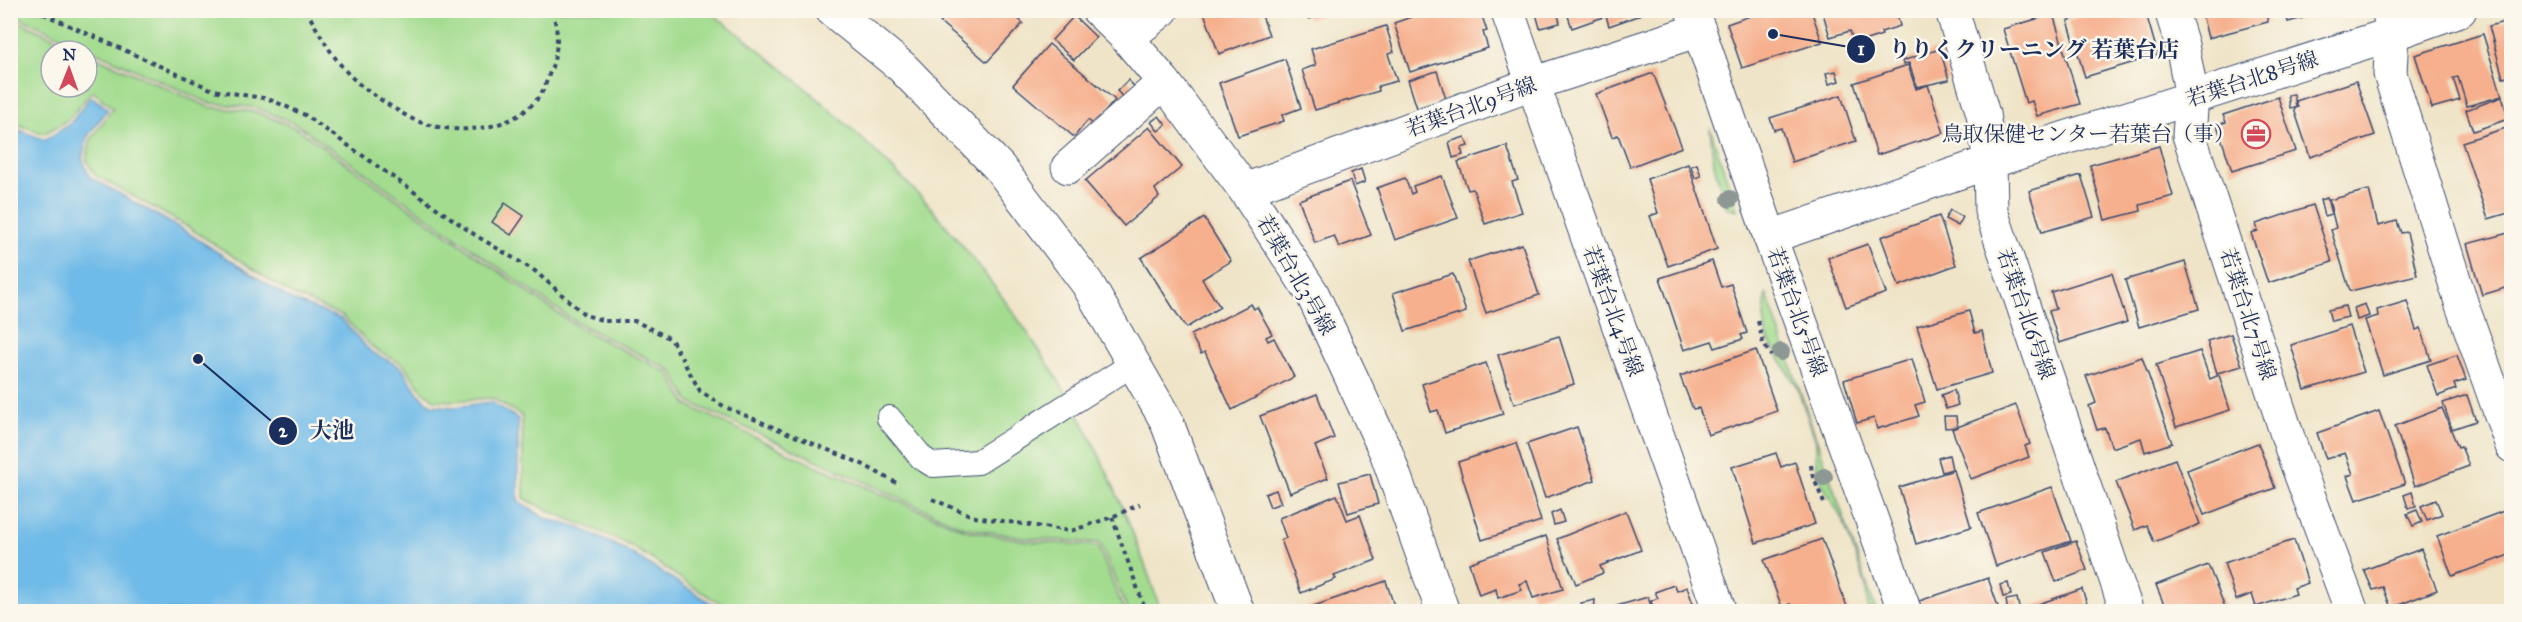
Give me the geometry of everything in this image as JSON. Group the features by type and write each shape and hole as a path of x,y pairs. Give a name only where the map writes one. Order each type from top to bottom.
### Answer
{"street":[{"path":"832,10 902,67 999,167 1087,284 1166,420 1238,612"},
{"name":"若葉台北3号線","path":"1098,10 1127,38 1164,82 1245,190 1312,293 1386,452 1443,612"},
{"path":"1127,38 1161,10"},
{"name":"若葉台北4号線","path":"1507,10 1719,612"},
{"name":"若葉台北6号線","path":"1952,10 1983,114 1990,162 1991,211 2127,612"},
{"name":"若葉台北7号線","path":"2171,10 2182,45 2192,97 2189,135 2295,459 2352,612"},
{"name":"若葉台北8号線","path":"1770,237 1990,162 2192,97 2391,22 2460,10"},
{"name":"若葉台北9号線","path":"1245,190 1532,84 1695,20"},
{"name":"若葉台北5号線","path":"1695,20 1770,237 1905,612"},
{"path":"2391,22 2390,74 2462,305 2511,446"},
{"path":"1068,167 1164,82"}],"lane":[{"path":"889,418 922,458 933,465 978,462 1133,364"}],"path":[{"path":"35,10 213,90 268,99 305,115 475,235 534,271 585,315 605,321 635,321 671,339 700,391 726,407 862,464 908,489"},
{"path":"306,10 333,57 363,87 417,121 454,129 487,127 518,117 540,96 555,61 558,23 551,10"},
{"path":"931,498 975,516 1071,531 1112,517 1140,504"},
{"path":"1112,517 1146,612"}],"green space":[{"path":"11,10 709,11 848,125 927,203 985,274 1018,318 1078,414 1130,525 1161,611 1128,611 1100,543 1025,538 963,527 689,402 671,370 577,323 296,124 257,108 209,103 99,54 99,39 67,39 11,14"},
{"path":"11,18 57,39 39,39 39,99 85,99 68,120 44,134 11,122"},
{"path":"99,58 209,107 257,112 296,128 579,328 669,373 687,405 799,458 965,530 1027,541 1098,546 1124,611 740,612 725,605 625,543 524,498 522,416 492,398 434,400 422,390 403,364 374,349 342,316 291,294 188,227 95,175 86,160 91,139 113,108 99,97"},
{"path":"1710,128 1737,210 1726,207 1714,164"},
{"path":"1766,293 1876,611 1868,611 1866,586 1844,523 1817,474 1816,441 1797,387 1767,338 1764,317"}],"water":[{"path":"89,99 95,99 108,109 87,137 82,159 90,177 185,231 290,299 341,319 371,352 401,367 418,393 431,405 454,407 491,402 518,419 518,501 545,518 579,528 626,550 724,611 11,611 11,127 45,140 70,124"}],"building":[{"path":"950,10 1008,10 1023,23 987,62 940,22"},
{"path":"1203,10 1260,10 1269,35 1219,54"},
{"path":"1305,10 1339,10 1340,11 1308,19"},
{"path":"1431,10 1480,10 1487,31 1483,32 1488,48 1410,72 1394,23"},
{"path":"1535,10 1557,10 1560,23 1540,28"},
{"path":"1566,10 1638,10 1640,15 1609,26 1606,16 1572,28"},
{"path":"1767,10 1811,10 1822,42 1742,68 1727,24"},
{"path":"1822,10 1896,10 1900,26 1881,32 1882,35 1854,44 1850,31 1830,37"},
{"path":"2095,10 2145,10 2158,55 2085,77 2068,21"},
{"path":"2201,10 2265,10 2268,22 2208,38"},
{"path":"2280,10 2328,11 2288,22 2286,15 2282,16"},
{"path":"2053,14 2080,104 2037,116 2032,101 2026,103 2003,29"},
{"path":"1074,16 1096,37 1074,60 1052,40"},
{"path":"2512,20 2512,76 2503,78 2489,26"},
{"path":"1386,26 1394,52 1388,54 1397,81 1378,86 1379,91 1315,110 1302,70 1316,65 1311,49"},
{"path":"2483,34 2502,96 2467,106 2458,77 2453,78 2460,100 2432,108 2415,55"},
{"path":"1049,44 1115,100 1094,125 1088,120 1074,137 1013,85"},
{"path":"1940,49 1949,80 1917,87 1909,63 1903,64 1902,61"},
{"path":"1285,59 1301,108 1282,115 1284,121 1238,136 1219,83"},
{"path":"1908,65 1916,89 1928,85 1944,133 1877,155 1854,83"},
{"path":"1437,71 1446,99 1417,108 1408,80"},
{"path":"1836,71 1839,81 1829,84 1826,73"},
{"path":"1653,73 1682,147 1630,167 1618,135 1612,137 1596,94"},
{"path":"1128,80 1136,88 1125,99 1117,91"},
{"path":"2356,81 2375,135 2310,157 2294,109 2298,107 2296,101"},
{"path":"2294,94 2296,107 2290,108 2288,95"},
{"path":"1841,95 1856,141 1792,162 1781,128 1774,130 1770,118"},
{"path":"2278,97 2296,151 2232,171 2217,125 2226,122 2223,115"},
{"path":"2502,97 2509,119 2473,131 2466,110"},
{"path":"1159,116 1166,125 1158,131 1151,122"},
{"path":"1149,127 1182,167 1155,189 1159,197 1124,226 1085,181"},
{"path":"2509,127 2512,135 2512,212 2488,219 2462,142"},
{"path":"1465,137 1468,146 1461,148 1463,155 1453,158 1449,142"},
{"path":"1507,146 1518,180 1512,182 1522,212 1485,224 1473,189 1468,190 1458,162"},
{"path":"2159,146 2173,196 2140,205 2141,211 2105,220 2090,165"},
{"path":"1688,164 1717,249 1668,266 1650,216 1658,213 1647,179"},
{"path":"1697,164 1701,176 1695,178 1691,166"},
{"path":"1361,169 1365,182 1355,186 1351,173"},
{"path":"2081,175 2094,217 2042,232 2029,191"},
{"path":"1442,176 1458,218 1395,240 1377,188 1405,178 1411,194 1415,192 1413,186"},
{"path":"1350,181 1371,235 1339,247 1334,236 1315,243 1299,200"},
{"path":"2369,190 2378,226 2397,221 2401,233 2407,232 2417,275 2350,291 2331,230 2336,228 2329,200"},
{"path":"2327,198 2331,214 2324,216 2320,200"},
{"path":"505,203 524,216 511,235 492,222"},
{"path":"2313,205 2332,262 2268,283 2251,233 2258,231 2256,224"},
{"path":"1950,210 1963,217 1958,226 1945,219"},
{"path":"1939,216 1956,265 1899,286 1881,237"},
{"path":"1204,218 1231,261 1202,279 1220,307 1186,328 1141,258"},
{"path":"2512,232 2512,286 2482,295 2467,244"},
{"path":"1522,244 1539,295 1486,313 1468,261"},
{"path":"1868,244 1886,293 1846,307 1828,258"},
{"path":"1712,261 1721,287 1731,284 1747,333 1741,335 1743,339 1715,348 1712,341 1684,350 1660,278"},
{"path":"2185,262 2199,309 2139,327 2125,280"},
{"path":"2112,273 2127,322 2059,343 2049,311 2056,309 2051,292"},
{"path":"1453,274 1466,312 1405,331 1393,293"},
{"path":"2407,301 2416,330 2421,328 2431,360 2383,375 2365,320 2378,316 2377,310"},
{"path":"1251,304 1254,309 1257,307 1272,334 1266,337 1268,341 1274,338 1294,377 1232,410 1205,352 1201,354 1191,335"},
{"path":"2365,304 2369,316 2357,320 2354,308"},
{"path":"2345,306 2348,317 2331,321 2328,310"},
{"path":"1969,311 1975,333 1982,331 1992,373 1937,389 1917,326"},
{"path":"2349,326 2364,372 2305,390 2291,345"},
{"path":"2231,334 2242,366 2217,373 2207,341"},
{"path":"1559,336 1574,384 1514,404 1498,355"},
{"path":"1756,350 1777,411 1708,435 1699,408 1693,409 1680,376"},
{"path":"2200,351 2210,379 2219,375 2230,410 2176,427 2156,365"},
{"path":"2457,355 2466,380 2454,384 2456,389 2438,396 2427,365"},
{"path":"2142,357 2172,443 2145,452 2141,438 2112,448 2105,428 2097,430 2089,406 2096,403 2086,376"},
{"path":"1912,359 1925,402 1915,405 1919,416 1877,429 1874,418 1857,423 1844,380"},
{"path":"1486,363 1503,414 1445,433 1438,410 1431,412 1422,384"},
{"path":"1954,390 1958,405 1946,409 1941,395"},
{"path":"1317,394 1334,438 1315,446 1328,478 1290,493 1260,416"},
{"path":"2467,395 2476,421 2452,429 2443,403"},
{"path":"2016,405 2030,444 2025,446 2029,457 1971,479 1952,429"},
{"path":"2442,408 2458,447 2461,446 2469,466 2415,486 2395,426"},
{"path":"2379,411 2405,484 2356,500 2347,476 2353,474 2345,453 2326,459 2317,433"},
{"path":"1944,416 1956,416 1957,427 1945,428"},
{"path":"1577,427 1595,480 1545,498 1527,444"},
{"path":"1516,443 1541,521 1482,540 1458,462"},
{"path":"2258,443 2275,488 2204,515 2187,470"},
{"path":"1776,453 1781,467 1795,462 1815,524 1756,543 1732,467"},
{"path":"1949,455 1952,469 1942,472 1938,458"},
{"path":"2175,459 2200,524 2154,542 2147,525 2135,530 2116,482"},
{"path":"1954,470 1971,527 1916,544 1899,487"},
{"path":"1370,474 1378,504 1348,513 1339,482"},
{"path":"2052,487 2071,541 1996,566 1978,513"},
{"path":"1276,490 1281,503 1270,507 1265,494"},
{"path":"2412,492 2416,506 2408,508 2404,495"},
{"path":"1337,495 1347,520 1360,515 1376,560 1334,576 1336,579 1301,593 1281,540 1286,538 1279,518"},
{"path":"2436,500 2442,514 2427,520 2421,506"},
{"path":"1560,510 1564,522 1554,525 1551,514"},
{"path":"2417,510 2422,522 2413,526 2407,514"},
{"path":"1626,511 1641,550 1600,566 1603,573 1576,584 1557,539"},
{"path":"2504,511 2512,530 2512,554 2452,576 2437,536"},
{"path":"1546,536 1563,589 1533,598 1527,581 1519,584 1522,590 1498,598 1496,589 1479,595 1469,563"},
{"path":"1822,539 1849,612 1793,612 1790,604 1782,607 1764,560"},
{"path":"2294,540 2308,583 2294,588 2296,594 2256,607 2252,594 2236,600 2224,563"},
{"path":"2076,541 2087,570 2056,582 2045,552"},
{"path":"2421,549 2437,590 2391,608 2383,587 2373,590 2364,570"},
{"path":"2208,565 2227,612 2167,612 2156,585"},
{"path":"1988,578 2000,612 1922,612 1919,601"},
{"path":"1386,581 1396,612 1306,612 1305,609"},
{"path":"2008,583 2011,595 2003,597 2000,585"},
{"path":"1674,585 1677,591 1687,587 1696,612 1655,612 1651,601 1658,598 1655,592"},
{"path":"2082,589 2088,607 2092,606 2094,612 2025,612 2024,609"},
{"path":"1648,597 1653,612 1599,612 1599,611"},
{"path":"2017,598 2020,612 2008,612 2006,600"},
{"path":"1595,600 1594,611 1583,612 1581,603"}],"place":[{"name":"りりくクリーニング 若葉台店","path":"1773,34"},
{"name":"鳥取保健センター若葉台（事）","path":"2256,134"},
{"name":"大池","path":"198,359"}]}
